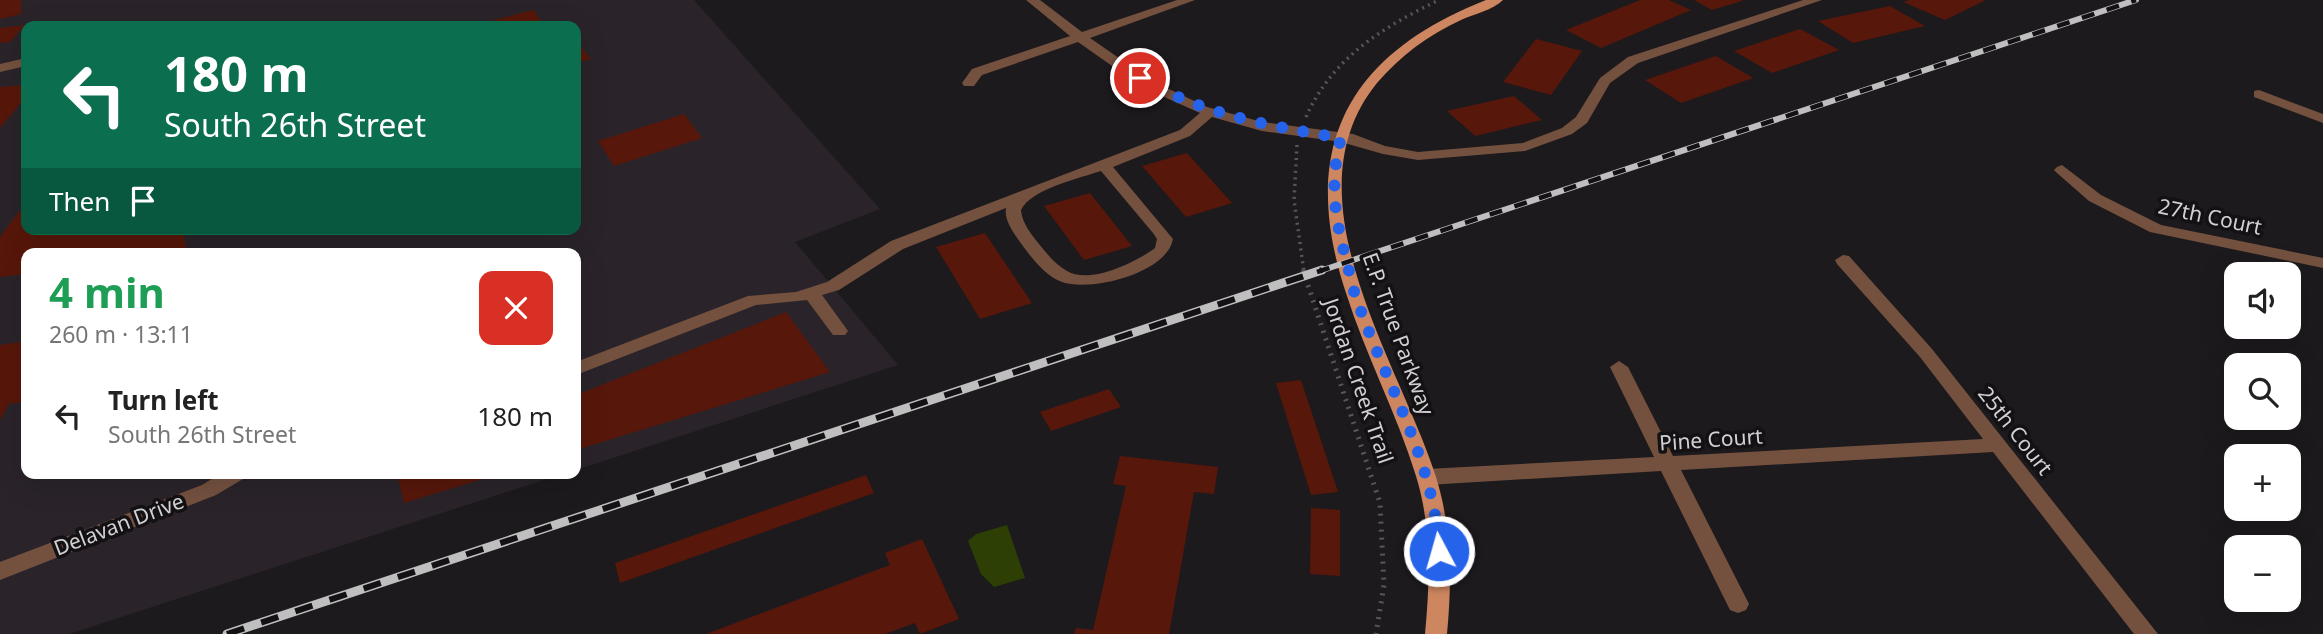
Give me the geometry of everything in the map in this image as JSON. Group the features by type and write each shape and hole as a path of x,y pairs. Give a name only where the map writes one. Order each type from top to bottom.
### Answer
{"main road":[{"name":"E.P. True Parkway","path":"1436,634 1440,593 1438,530 1427,477 1354,292 1337,230 1333,184 1341,138 1373,76 1386,62 1441,24 1497,0"}],"street":[{"path":"1032,0 1122,68 1174,98 1210,112 1265,126 1341,138 1383,150 1418,156 1503,151 1548,140 1582,120 1605,80 1633,60 1815,0"},
{"path":"969,83 977,72 1189,0"},
{"path":"0,68 21,63"},
{"path":"2259,94 2323,119"},
{"path":"581,367 754,300 811,293 849,278 897,245 1185,133 1210,112"},
{"path":"1032,192 1019,200 1013,215 1058,275 1080,280 1139,265 1163,250 1165,239 1104,165"},
{"name":"27th Court","path":"2062,170 2095,198 2156,229 2323,263"},
{"name":"25th Court","path":"1843,260 1926,353 2147,634"},
{"path":"811,293 839,331"},
{"path":"1619,367 1738,604"},
{"name":"Pine Court","path":"1427,477 1998,445"},
{"name":"Delavan Drive","path":"0,571 209,490 228,479"}],"path":[{"path":"1304,123 1322,88 1356,52 1394,23 1440,0"},
{"name":"Jordan Creek Trail","path":"1298,139 1294,200 1302,267 1380,503 1384,585 1376,634"}],"shaded area":[{"path":"0,0 694,0 880,209 795,242 898,365 581,468 581,248 21,248 21,479 547,479 69,634 0,634"}],"green space":[{"path":"1007,525 1025,578 994,587 981,574 968,541 976,534"}],"building":[{"path":"0,0 21,0 21,14 0,19"},
{"path":"1640,0 1669,0 1691,10 1601,48 1566,30"},
{"path":"1694,0 1742,0 1742,1 1712,10"},
{"path":"1986,0 1945,20 1903,2"},
{"path":"1890,6 1925,26 1853,43 1818,21"},
{"path":"533,10 541,21 491,21"},
{"path":"21,25 21,30 10,42 0,43 0,28"},
{"path":"1800,29 1839,50 1772,73 1734,51"},
{"path":"1536,39 1582,51 1551,95 1503,82"},
{"path":"581,47 591,59 581,62"},
{"path":"1716,56 1753,78 1681,103 1645,80"},
{"path":"21,85 21,103 0,128 0,87"},
{"path":"1514,96 1542,120 1475,136 1447,111"},
{"path":"684,114 702,138 614,166 598,141"},
{"path":"1187,153 1232,203 1186,217 1142,166"},
{"path":"1090,193 1132,246 1084,260 1044,206"},
{"path":"21,209 21,235 184,235 186,248 21,248 21,275 0,277 0,237"},
{"path":"985,233 1032,303 980,319 936,247"},
{"path":"786,312 830,372 581,448 581,393"},
{"path":"21,342 21,402 9,404 0,420 0,345"},
{"path":"1301,380 1338,492 1311,495 1276,383"},
{"path":"1109,389 1121,407 1051,431 1040,412"},
{"path":"1120,456 1218,467 1214,494 1194,492 1169,634 1074,634 1076,628 1093,630 1126,486 1113,484"},
{"path":"866,475 874,493 620,583 615,563"},
{"path":"398,479 483,479 404,503"},
{"path":"1311,508 1340,510 1340,576 1310,574"},
{"path":"922,539 959,619 920,634 915,623 885,634 706,634 890,565 885,553"}],"railway":[{"path":"1317,272 2136,0"},
{"path":"227,634 1322,270"}],"route":[{"path":"1140,78 1174,98 1210,112 1265,126 1341,138 1333,193 1337,230 1354,292 1427,477 1438,530 1439,551"}]}
